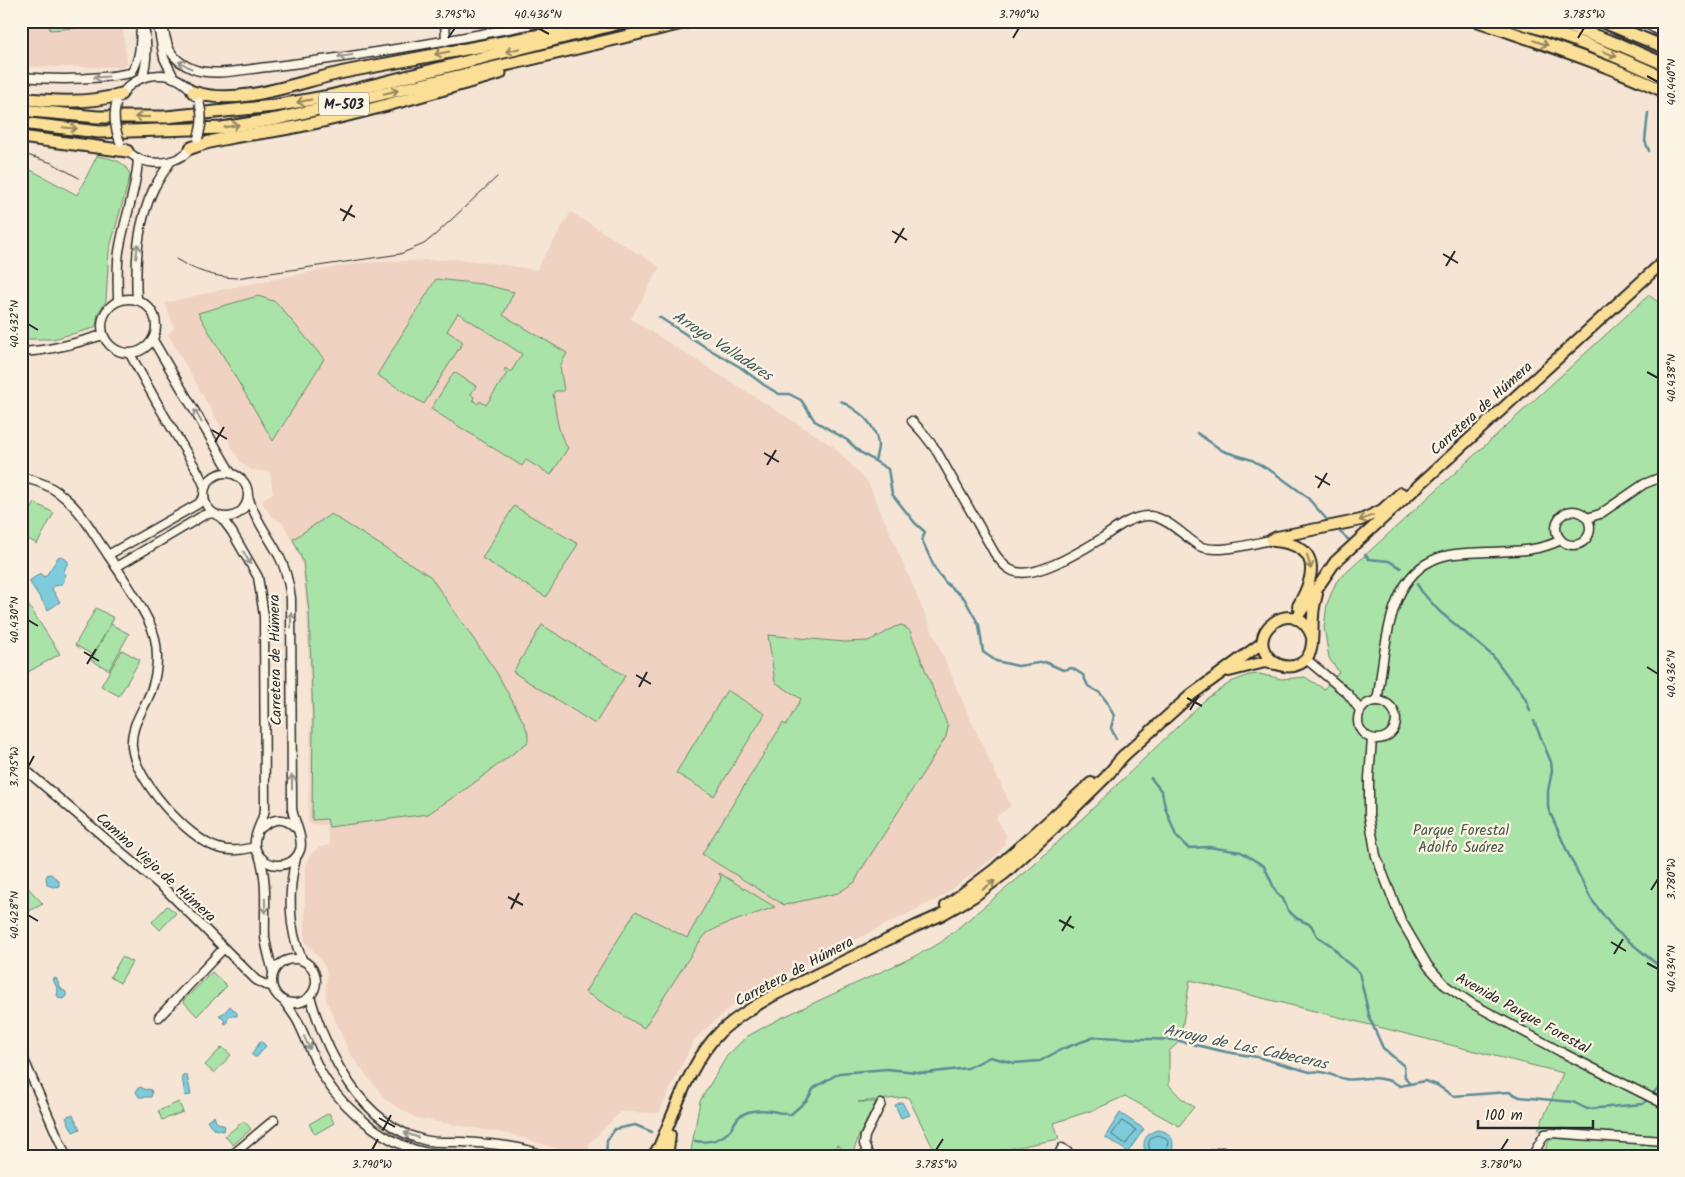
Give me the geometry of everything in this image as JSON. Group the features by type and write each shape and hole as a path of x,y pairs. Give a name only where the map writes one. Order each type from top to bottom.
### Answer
{"highway":[{"name":"M-503","path":"196,97 228,97 256,94 346,71 610,21"},
{"name":"M-503","path":"21,110 98,117 166,117 274,106 330,96 628,21"},
{"name":"M-503","path":"21,123 100,132 222,128 277,120 691,21"},
{"path":"1478,21 1572,53 1664,91"},
{"path":"1514,21 1622,58 1664,78"},
{"path":"1554,21 1620,45 1664,64"},
{"path":"1601,21 1664,47"},
{"name":"M-503","path":"191,148 207,142 297,127 348,116 661,28"},
{"path":"21,98 85,102 119,99"},
{"path":"21,137 124,146"}],"main road":[{"name":"Carretera de Húmera","path":"1294,618 1336,562 1664,261"},
{"path":"1271,540 1277,537 1346,524 1370,517 1382,510 1406,489 1422,483"},
{"path":"1271,540 1294,544 1305,551 1309,558 1312,573 1294,618"},
{"name":"Carretera de Húmera","path":"1312,637 1314,603 1322,580"},
{"path":"1279,618 1294,618 1305,624 1312,637 1311,651 1306,659 1293,666 1279,665 1270,659 1264,651 1262,643 1266,631 1279,618"},
{"name":"Carretera de Húmera","path":"653,1156 659,1147 700,1058 714,1038 731,1022 774,996 949,911 973,897 1004,874 1056,827 1106,777 1124,755 1191,695 1262,643"},
{"name":"Carretera de Húmera","path":"1221,673 1265,662 1279,665"},
{"name":"Carretera de Húmera","path":"667,1156 674,1113"}],"street":[{"path":"21,77 105,78 131,73 136,66 140,54 142,21"},
{"path":"142,21 147,42 146,64 142,78"},
{"path":"157,21 164,58 174,78"},
{"path":"162,21 168,50 178,61 199,71 221,72 297,64 446,41 548,21"},
{"path":"444,21 446,41"},
{"path":"1642,21 1664,34"},
{"path":"151,75 163,75 174,78 184,84 196,97 201,109 202,124 198,138 183,156 159,163 146,162 124,146 115,128 114,114 119,99 130,85 142,78 151,75"},
{"path":"118,301 120,247 138,177 138,158"},
{"path":"137,300 137,247 147,206 171,161"},
{"path":"127,299 137,300 148,307 156,319 157,330 154,340 139,352 130,354 118,352 109,345 103,335 103,319 106,312 118,301 127,299"},
{"path":"21,352 38,352 79,343 103,335"},
{"path":"154,340 231,473"},
{"path":"130,354 205,487"},
{"path":"912,421 924,433 936,450 995,554 1002,564 1012,571 1030,573 1042,569 1083,550 1124,523 1144,516 1158,518 1205,549 1224,549 1271,540"},
{"path":"223,472 231,473 241,477 246,484 249,499 245,508 236,515 221,517 213,513 207,506 204,497 205,487 211,478 223,472"},
{"path":"1587,518 1600,514 1644,484 1664,476"},
{"path":"21,477 46,484 65,497 78,511 116,567 148,620 155,640 157,656 155,673 152,689 134,723 132,735 134,759 142,776 163,805 188,829 204,841 229,851 255,847"},
{"path":"108,555 198,504 204,497"},
{"name":"Carretera de Húmera","path":"249,499 255,517 279,556 288,578 291,598 292,809 293,820 298,830"},
{"path":"1571,512 1580,513 1587,518 1590,530 1585,540 1573,545 1566,544 1561,540 1556,528 1558,520 1563,515 1571,512"},
{"path":"116,567 204,515 213,513"},
{"name":"Carretera de Húmera","path":"221,517 258,577 262,595 264,616 265,809 264,819 259,829"},
{"path":"1377,701 1383,670 1385,638 1390,619 1404,586 1421,566 1451,554 1523,551 1549,546 1561,540"},
{"path":"1306,659 1348,694 1360,710"},
{"path":"1377,701 1388,705 1392,709 1396,720 1393,731 1389,735 1384,738 1372,739 1362,732 1358,722 1360,710 1368,703 1377,701"},
{"name":"Avenida Parque Forestal","path":"1372,739 1369,816 1376,856 1401,920 1428,966 1446,986 1473,1004 1561,1052 1660,1102"},
{"name":"Camino Viejo de Húmera","path":"21,766 168,892 256,980 266,986 272,986"},
{"path":"302,959 293,936 292,909 293,869 301,849 301,839 298,830 292,824 282,820 270,820 259,829 255,839 255,847 264,868 266,940 273,972 272,986 276,994 284,1001 296,1019 325,1078 337,1095 355,1114 376,1131 423,1152 462,1156"},
{"path":"260,858 268,864 278,866 288,864 296,858"},
{"path":"159,1017 224,948"},
{"path":"273,972 282,961 292,958 302,959 309,963 317,978 316,987 310,996 300,1003 284,1001"},
{"path":"310,996 314,1012 329,1048 363,1102 381,1120 402,1132 425,1140 511,1147 534,1151 545,1156"},
{"path":"21,1054 66,1156"},
{"path":"869,1156 864,1144 865,1136 881,1104"},
{"path":"231,1156 274,1120"},
{"path":"1535,1152 1545,1134 1552,1133 1664,1141"},
{"path":"1060,1152 1073,1156"},
{"path":"1209,1156 1226,1152"}],"shaded area":[{"path":"21,21 122,21 127,63 123,67 30,67 23,63 21,59"},
{"path":"571,212 660,267 631,319 833,446 868,482 968,714 1011,806 996,817 1006,835 1004,845 998,854 942,897 783,975 735,1003 694,1040 659,1113 620,1112 589,1144 589,1156 509,1134 416,1118 386,1100 350,1054 326,1000 327,972 320,958 305,942 305,868 311,854 319,847 330,845 326,825 310,824 308,819 311,712 306,604 302,566 283,523 272,517 263,504 263,499 273,493 270,472 252,470 241,463 168,334 174,328 165,303 224,289 357,263 456,259 536,270"}],"green space":[{"path":"74,21 75,28 50,30 49,23"},
{"path":"81,21 106,21 106,26 81,28"},
{"path":"97,156 122,163 130,176 109,251 106,301 98,313 96,326 53,339 21,339 21,167 31,170 77,195"},
{"path":"436,279 482,284 514,292 503,315 567,353 560,366 564,391 555,391 553,394 559,429 568,448 551,475 526,460 522,466 431,409 454,372 476,386 471,394 474,397 473,400 478,404 480,401 486,405 507,373 504,371 505,368 511,372 522,354 458,313 447,331 463,342 424,404 377,375"},
{"name":"Parque Forestal Adolfo Suárez","path":"1649,295 1664,307 1664,1156 1543,1156 1549,1140 1552,1140 1551,1137 1538,1130 1563,1073 1190,980 1180,1041 1169,1051 1169,1085 1180,1097 1194,1107 1179,1126 1125,1096 1096,1109 1054,1123 1059,1139 971,1156 937,1156 908,1097 858,1102 876,1102 852,1155 837,1145 828,1156 690,1156 700,1101 727,1056 746,1037 779,1019 940,943 1033,866 1206,699 1231,682 1249,675 1259,674 1282,679 1305,677 1324,689 1339,672 1329,658 1324,627 1327,604 1336,582"},
{"path":"258,296 276,302 324,359 273,441 198,313"},
{"path":"35,503 54,513 37,544 21,535 21,527"},
{"path":"514,506 578,544 546,597 482,558"},
{"path":"331,514 430,576 497,673 528,734 528,742 470,786 428,814 329,827 327,819 312,820 313,719 309,612 303,561 293,539"},
{"path":"21,594 60,654 21,676"},
{"path":"96,608 114,618 93,655 75,645"},
{"path":"111,624 129,634 109,670 91,660"},
{"path":"542,625 625,676 595,724 513,672"},
{"path":"902,625 910,631 948,727 946,737 855,882 838,893 784,905 702,854 783,723 786,725 801,699 775,682 768,635 844,642 868,641 894,627"},
{"path":"122,650 140,660 119,696 101,686"},
{"path":"727,690 765,714 714,796 676,773"},
{"path":"719,873 775,907 723,925 707,933 644,1028 585,992 636,911 687,938 721,878"},
{"path":"21,880 43,904 27,912 21,905"},
{"path":"167,906 176,913 160,930 152,922"},
{"path":"122,957 132,962 120,983 110,977"},
{"path":"212,972 227,986 197,1016 183,1001"},
{"path":"222,1047 231,1055 214,1073 205,1065"},
{"path":"179,1102 183,1112 162,1120 158,1111"},
{"path":"329,1113 334,1123 315,1134 309,1124"},
{"path":"244,1121 251,1129 233,1145 225,1136"}],"water":[{"path":"61,556 68,561 65,568 65,580 52,589 60,602 48,610 29,581 41,573 43,577 46,576 58,557"},
{"path":"48,874 51,874 59,881 59,886 47,885 46,877"},
{"path":"56,978 61,989 66,992 66,996 63,999 57,995 58,991 53,979"},
{"path":"230,1006 237,1013 237,1016 231,1016 225,1024 219,1015 224,1013"},
{"path":"261,1041 266,1046 255,1057 252,1053"},
{"path":"187,1075 191,1095 185,1096 182,1076"},
{"path":"141,1087 145,1090 151,1090 151,1097 139,1097 136,1092"},
{"path":"902,1102 909,1115 901,1118 895,1105"},
{"path":"1120,1113 1144,1129 1128,1152 1105,1137"},
{"path":"69,1115 73,1115 80,1129 73,1132 66,1118"},
{"path":"214,1116 216,1122 225,1126 223,1131 213,1129 207,1120"},
{"path":"1157,1130 1166,1132 1172,1138 1173,1147 1169,1156 1148,1156 1144,1148 1146,1137"}],"waterway":[{"path":"1648,113 1645,141 1649,151"},
{"name":"Arroyo Valladares","path":"659,317 740,367 779,394 789,394 801,400 815,421 847,440 860,452 888,469 892,494 915,523 925,532 922,540 935,569 946,583 964,598 979,625 983,652 996,661 1018,666 1045,662 1063,670 1072,668 1083,675 1088,686 1100,693 1107,702 1114,716 1111,728 1116,739"},
{"path":"841,401 860,413 874,430 878,445 875,461"},
{"path":"1197,433 1223,451 1252,460 1276,474 1306,496 1329,522"},
{"path":"1340,532 1350,541"},
{"path":"1365,555 1369,559 1389,561 1401,568"},
{"path":"1417,584 1439,611 1493,656 1518,687 1530,711"},
{"path":"1534,721 1551,762 1552,771 1548,791 1548,808 1591,899 1614,929 1664,970"},
{"name":"Arroyo Valladares","path":"1151,778 1162,792 1165,807 1176,836 1188,848 1209,847 1241,852 1264,866 1276,892 1283,899 1288,910 1296,918 1311,925 1317,936 1332,946 1344,960 1359,972 1370,1019 1383,1048 1404,1066 1405,1077 1409,1083"},
{"name":"Arroyo de Las Cabeceras","path":"695,1141 705,1142 719,1139 731,1129 740,1116 751,1111 771,1111 790,1115 807,1100 814,1088 839,1073 887,1069 926,1073 968,1068 990,1057 1014,1063 1040,1061 1062,1049 1095,1037 1175,1040 1257,1057 1310,1072 1323,1073 1348,1080 1377,1078 1400,1086 1425,1081 1437,1085 1453,1096 1509,1092 1520,1097 1573,1102 1587,1109 1643,1104 1664,1084"},
{"name":"Arroyo de Las Cabeceras","path":"606,1156 607,1141 615,1129 635,1125 652,1132"}],"tram line":[{"path":"21,153 52,163 79,178"},
{"path":"176,259 205,273 236,278 400,254 424,244 497,177"}]}
